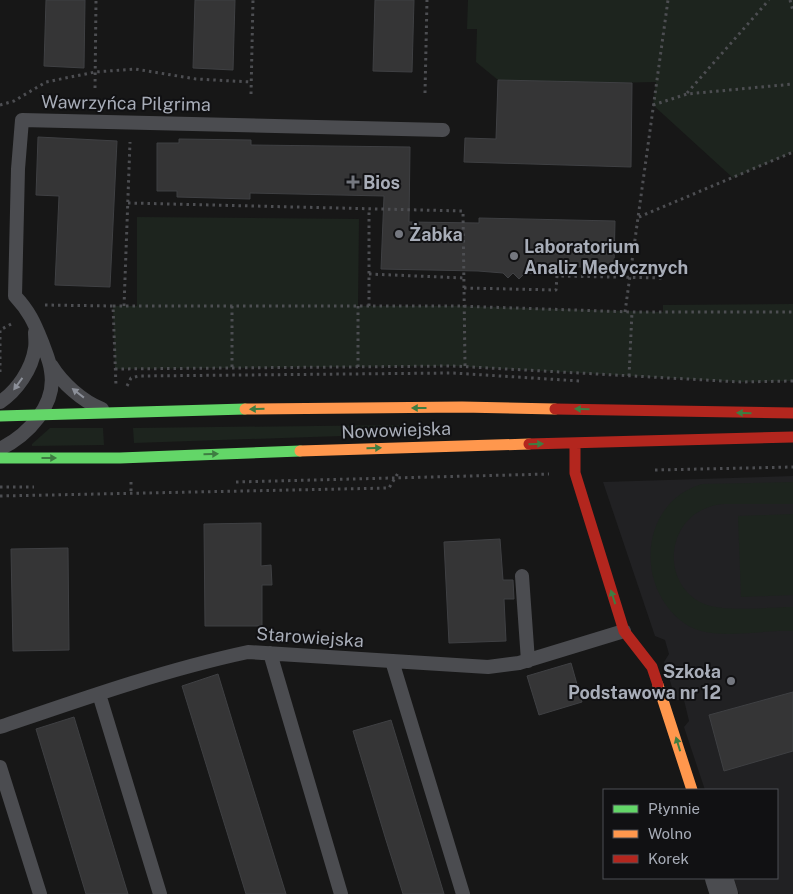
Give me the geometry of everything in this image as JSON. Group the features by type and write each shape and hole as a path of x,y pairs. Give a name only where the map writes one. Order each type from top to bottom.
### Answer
{"street":[{"name":"Nowowiejska","path":"0,416 193,410 477,407 793,414"},
{"name":"Nowowiejska","path":"0,458 120,458 389,447 793,437"},
{"path":"575,443 575,473 624,631 652,667 692,789"},
{"path":"719,879 724,894"}],"lane":[{"name":"Wawrzyńca Pilgrima","path":"0,449 24,433 41,416 52,384 52,371 32,320 14,296 18,168 22,120 443,130"},
{"path":"0,402 8,397 21,382 30,364 35,349 32,320"},
{"name":"Wawrzyńca Pilgrima","path":"48,360 56,373 77,393 98,407 117,413"},
{"path":"522,576 528,661"},
{"name":"Starowiejska","path":"0,727 98,694 219,658 248,652 488,667 528,661 624,631"},
{"path":"270,653 341,894"},
{"path":"392,661 463,894"},
{"path":"98,694 160,894"},
{"path":"0,767 40,894"}],"path":[{"path":"95,88 96,0"},
{"path":"251,94 253,0"},
{"path":"425,92 427,0"},
{"path":"625,312 668,0"},
{"path":"686,94 769,0"},
{"path":"790,0 793,11"},
{"path":"0,105 14,101 46,82 95,72 135,69 196,79 252,82"},
{"path":"653,105 686,94 793,84"},
{"path":"124,306 130,122"},
{"path":"638,217 793,152"},
{"path":"128,203 463,212 465,366"},
{"path":"369,209 369,306"},
{"path":"369,274 464,278"},
{"path":"464,288 556,290 557,276 663,278"},
{"path":"0,372 0,330 32,320 46,305 464,306 625,312 793,312"},
{"path":"113,306 115,369 465,366 741,382 793,381"},
{"path":"232,306 232,368"},
{"path":"358,306 358,367"},
{"path":"629,376 632,312"},
{"path":"649,470 793,467"},
{"path":"0,496 388,488 396,478 400,468"},
{"path":"229,482 575,473"},
{"path":"126,484 131,484"},
{"path":"0,487 37,486"}],"shaded area":[{"path":"468,0 793,0 793,152 733,178 653,105 656,82 609,83 498,80 476,62 477,29 467,29"},
{"path":"137,217 359,219 358,306 457,306 663,312 663,305 793,304 793,381 741,382 453,366 115,369 113,306 137,306"},
{"path":"400,425 402,430 400,434 134,443 133,428"},
{"path":"50,428 103,428 104,445 32,446"},
{"name":"Szkoła Podstawowa nr 12","path":"793,476 793,894 739,894 734,879 778,879 778,789 705,789 684,727 689,721 684,700 676,700 664,662 669,654 665,640 655,636 603,482"},
{"path":"793,482 793,504 720,504 695,514 684,525 677,538 674,553 675,568 680,582 689,594 702,603 733,609 793,607 793,631 722,634 695,629 684,623 668,607 657,589 651,568 651,547 656,526 666,508 681,494 702,484"},
{"path":"793,514 793,595 741,597 738,516"}],"building":[{"path":"46,0 85,0 84,68 44,66"},
{"path":"195,0 235,0 233,70 193,68"},
{"path":"375,0 414,0 412,72 373,71"},
{"path":"498,80 632,83 631,167 464,162 465,138 496,139"},
{"path":"38,137 117,141 110,287 55,285 59,196 36,195"},
{"path":"179,139 251,140 251,145 410,147 409,222 479,223 479,218 615,221 614,268 549,266 548,274 525,273 519,279 513,273 508,278 503,273 478,271 381,269 384,196 250,193 250,199 177,197 177,191 157,191 157,143 179,143"},
{"path":"261,523 261,566 271,565 272,585 262,585 262,626 205,626 204,524"},
{"path":"500,539 503,580 513,580 514,599 504,599 506,641 449,643 444,542"},
{"path":"68,548 69,650 13,651 11,549"},
{"path":"571,663 582,702 539,715 527,676"},
{"path":"218,674 286,894 246,894 182,686"},
{"path":"793,692 793,751 724,771 709,715"},
{"path":"74,717 128,894 86,894 36,729"},
{"path":"391,720 444,894 403,894 386,840 353,731"}],"traffic: fast":[{"path":"0,416 245,409"},
{"path":"0,458 120,458 300,451"}],"traffic: slow":[{"path":"245,409 462,407 555,409"},
{"path":"300,451 529,444"},
{"path":"658,685 692,789"}],"traffic: jam":[{"path":"555,409 793,413"},
{"path":"529,444 793,437"},
{"path":"575,443 575,473 624,631 652,667 658,685"}],"place":[{"name":"Bios","path":"353,182"},
{"name":"Żabka","path":"399,234"},
{"name":"Laboratorium Analiz Medycznych","path":"514,256"},
{"name":"Szkoła Podstawowa nr 12","path":"731,681"}]}
